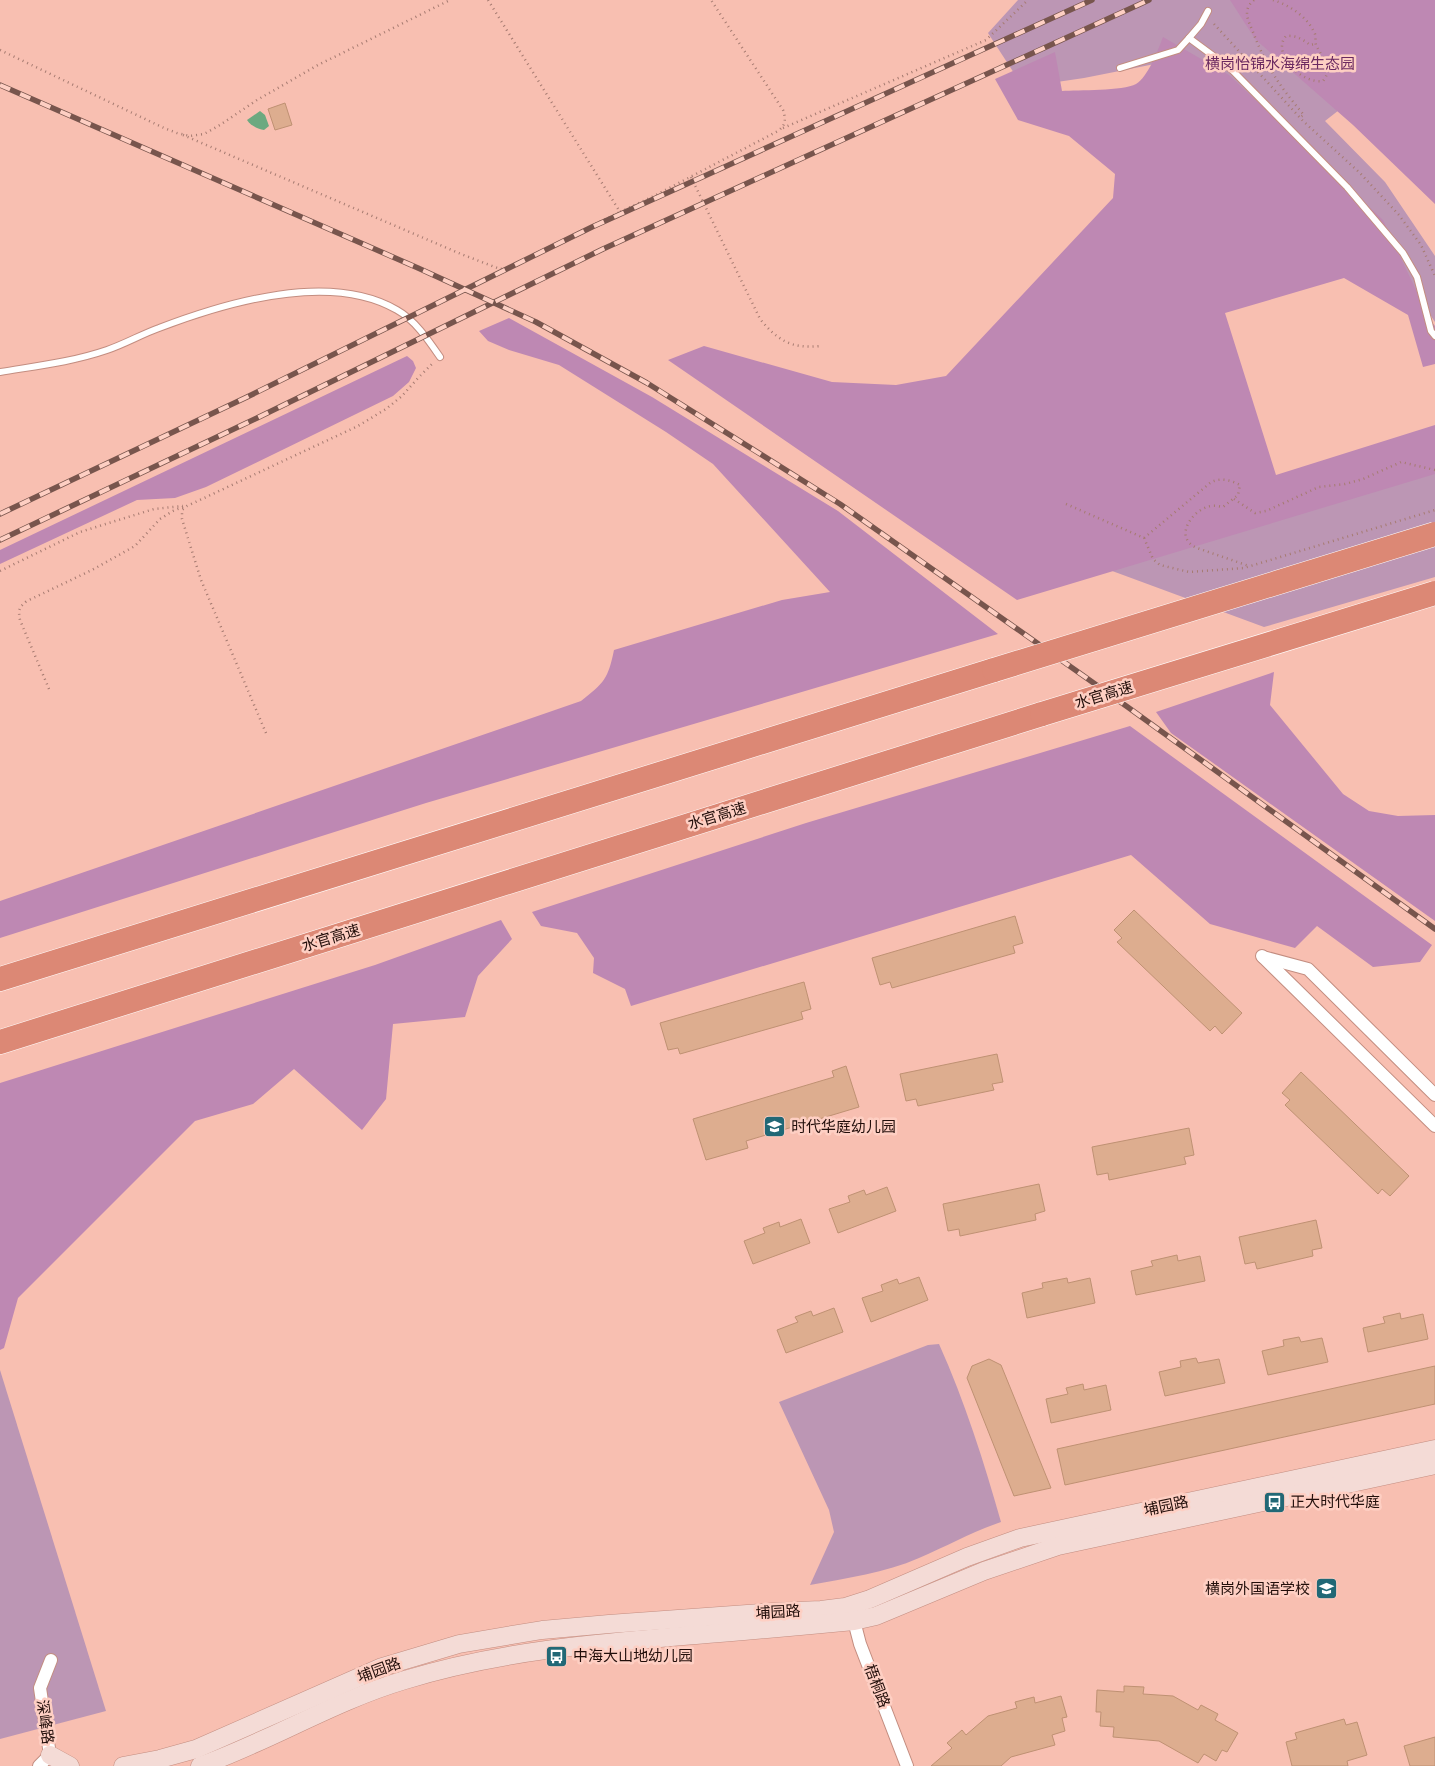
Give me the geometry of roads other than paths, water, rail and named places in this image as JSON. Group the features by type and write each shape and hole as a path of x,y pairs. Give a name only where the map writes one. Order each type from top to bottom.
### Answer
{"highway":[{"path":"0,978 1435,534"},
{"name":"水官高速","path":"0,1042 1042,714 1435,593"}],"street":[{"path":"1435,1095 1308,969 1262,956 1435,1126"},
{"name":"埔园路","path":"200,1766 339,1704 404,1680 477,1660 556,1648 850,1614 870,1599 967,1557 1020,1538 1435,1449"},
{"name":"埔园路","path":"123,1766 160,1759 196,1749 382,1667 459,1644 571,1627 850,1614 876,1616 984,1570 1058,1546 1435,1465"},
{"name":"梧桐路","path":"850,1614 907,1766"},
{"name":"深峰路","path":"47,1762 40,1688 51,1660"},
{"path":"47,1762 70,1766"}],"lane":[{"path":"1120,68 1178,50 1201,24 1208,11"},
{"path":"1189,38 1231,70 1347,187 1403,253 1417,277 1431,331 1435,336"},
{"path":"0,372 76,360 109,349 157,328 248,300 320,290 346,292 371,298 398,310 427,338 440,357"}],"railway":[{"path":"0,514 247,397 592,227 1092,0"},
{"path":"0,540 257,418 603,249 1149,0"},
{"path":"0,85 418,268 536,322 647,383 840,504 1129,708 1435,929"}],"place":[{"name":"时代华庭幼儿园","path":"775,1127"},
{"name":"正大时代华庭","path":"1274,1502"},
{"name":"横岗外国语学校","path":"1326,1589"},
{"name":"中海大山地幼儿园","path":"557,1656"}],"park label":[{"name":"横岗怡锦水海绵生态园","path":"1280,64"}]}
